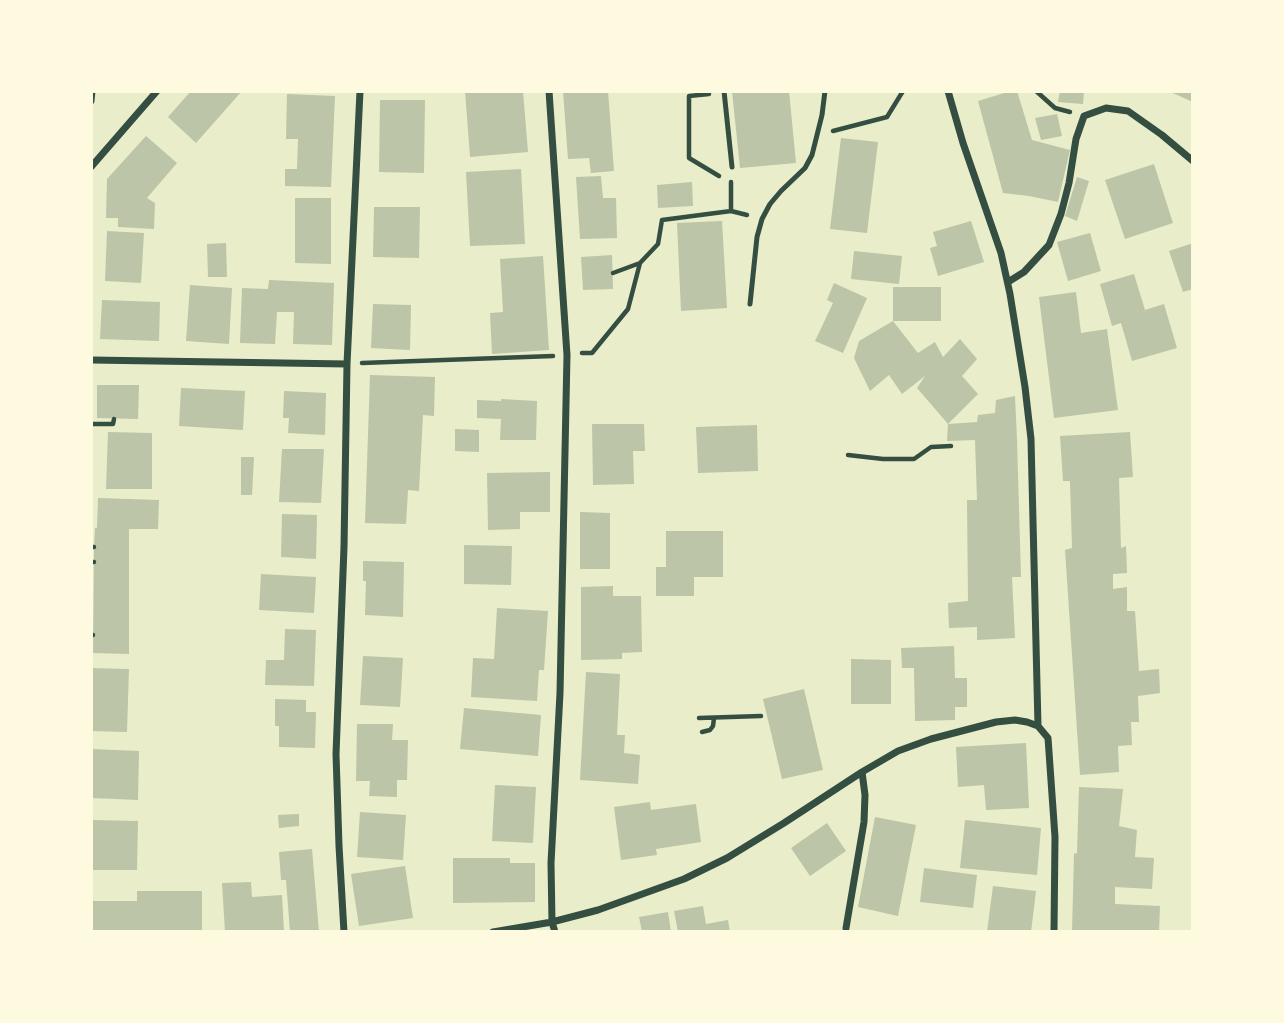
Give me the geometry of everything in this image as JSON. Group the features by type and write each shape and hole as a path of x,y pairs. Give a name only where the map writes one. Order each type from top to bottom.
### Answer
{"street":[{"path":"91,101 92,91"},
{"path":"91,166 157,91"},
{"path":"344,932 338,846 336,754 344,547 347,364 359,91"},
{"path":"549,91 567,355 560,693 551,863 552,922 555,932"},
{"path":"948,91 992,223 1007,282 1025,387 1031,439 1038,726"},
{"path":"1007,282 1024,272 1049,245 1061,214 1076,139 1084,116 1106,108 1128,111 1163,135 1193,161"},
{"path":"91,360 347,364"},
{"path":"494,932 598,911 684,879 727,858 898,751 931,739 996,722 1015,720 1038,726 1048,738 1055,837 1054,932"},
{"path":"846,928 864,822 862,772"}],"lane":[{"path":"724,91 732,167"},
{"path":"750,304 757,237 762,219 769,204 805,169 812,155 825,91"}],"path":[{"path":"724,91 689,96 689,158 731,183"},
{"path":"818,135 887,117 904,91"},
{"path":"1036,91 1055,108 1084,116"},
{"path":"612,273 640,263 658,244 663,220 731,211 732,167"},
{"path":"347,364 592,352 628,309 640,263"},
{"path":"91,424 113,425 114,419"},
{"path":"848,455 914,459 931,447 950,446"},
{"path":"699,718 761,716"},
{"path":"702,732 710,730 714,718"}],"building":[{"path":"191,91 242,91 196,143 168,117"},
{"path":"465,91 523,91 528,152 470,157"},
{"path":"563,91 608,91 614,171 591,173 589,158 568,159"},
{"path":"732,91 789,91 796,163 740,168"},
{"path":"1017,91 1032,140 1070,150 1058,202 1003,193 978,101"},
{"path":"1060,91 1084,91 1083,104 1058,102"},
{"path":"1168,91 1193,91 1193,102"},
{"path":"287,94 335,96 331,187 285,186 285,169 297,169 298,139 286,139"},
{"path":"380,100 425,100 424,173 379,172"},
{"path":"1057,114 1062,136 1041,140 1035,118"},
{"path":"146,136 177,163 147,198 155,203 154,229 118,227 118,218 106,218 107,179"},
{"path":"841,138 878,142 867,233 830,229"},
{"path":"1154,164 1173,223 1125,239 1105,180"},
{"path":"521,169 525,244 470,246 466,172"},
{"path":"601,176 603,198 616,198 617,238 580,239 576,177"},
{"path":"1077,177 1089,181 1077,221 1065,216"},
{"path":"692,182 693,206 658,208 657,185"},
{"path":"295,198 331,198 331,264 295,263"},
{"path":"374,207 420,207 419,258 373,257"},
{"path":"722,221 727,308 681,311 677,223"},
{"path":"971,221 984,262 938,276 930,248 937,246 933,232"},
{"path":"107,231 144,233 141,283 105,281"},
{"path":"1090,233 1101,271 1068,281 1057,242"},
{"path":"226,243 227,277 208,277 207,244"},
{"path":"1193,243 1193,289 1183,292 1169,251"},
{"path":"854,251 902,256 899,284 851,279"},
{"path":"612,255 613,289 583,290 581,257"},
{"path":"543,256 549,350 492,354 490,313 503,312 500,259"},
{"path":"1134,274 1145,310 1164,304 1177,348 1132,361 1121,323 1112,326 1100,284"},
{"path":"269,280 334,283 332,345 293,344 294,312 277,312 275,344 240,343 242,288 268,289"},
{"path":"834,283 867,298 843,353 815,341 833,303 827,300"},
{"path":"190,285 232,288 229,344 186,341"},
{"path":"893,287 941,287 941,321 893,321"},
{"path":"1076,292 1081,333 1107,329 1118,410 1054,418 1039,297"},
{"path":"102,300 160,302 159,341 100,339"},
{"path":"373,304 411,305 410,350 371,348"},
{"path":"893,321 918,353 935,342 943,357 960,339 977,359 962,376 978,394 948,424 917,388 925,376 902,394 889,375 870,391 854,358 859,341"},
{"path":"370,375 435,377 434,416 423,415 419,491 408,490 406,524 365,523"},
{"path":"97,385 139,385 138,419 97,418"},
{"path":"181,388 245,391 243,430 179,426"},
{"path":"284,391 326,393 325,435 288,433 289,418 283,418"},
{"path":"1015,396 1021,577 1012,577 1015,638 977,640 977,627 949,628 948,603 968,601 967,500 977,500 975,440 947,441 948,424 977,422 978,415 995,413 996,400"},
{"path":"477,400 537,401 536,440 500,440 501,419 477,418"},
{"path":"592,424 644,424 645,451 633,451 634,484 593,485"},
{"path":"757,425 758,471 698,473 696,427"},
{"path":"455,429 479,430 479,452 455,451"},
{"path":"108,432 152,433 152,489 106,489"},
{"path":"1130,432 1133,477 1119,478 1121,548 1126,546 1127,573 1113,574 1113,589 1127,587 1127,611 1135,611 1139,671 1159,669 1160,693 1138,696 1139,722 1131,722 1132,745 1118,746 1119,772 1080,775 1065,550 1072,548 1070,481 1063,481 1060,436"},
{"path":"282,449 324,449 321,503 279,502"},
{"path":"241,457 254,457 252,495 241,495"},
{"path":"550,472 550,512 520,512 520,529 488,530 487,473"},
{"path":"98,498 159,500 158,529 129,529 129,654 93,653 94,547"},
{"path":"580,512 610,513 610,569 580,569"},
{"path":"282,514 317,515 316,559 281,557"},
{"path":"666,531 723,531 723,577 694,577 694,596 656,596 656,567 666,567"},
{"path":"464,545 512,546 511,585 464,584"},
{"path":"363,561 404,562 403,617 365,615 366,581 363,581"},
{"path":"261,574 316,577 314,613 259,610"},
{"path":"613,586 613,596 641,596 642,652 622,653 622,659 581,660 581,587"},
{"path":"497,608 548,611 544,670 539,670 537,701 471,697 473,658 494,659"},
{"path":"285,629 316,630 314,686 265,685 266,660 284,660"},
{"path":"954,646 955,678 967,678 967,707 955,707 955,720 915,721 914,668 902,668 901,648"},
{"path":"363,656 403,658 400,707 360,705"},
{"path":"851,659 891,660 891,704 851,704"},
{"path":"91,668 129,669 127,732 91,731"},
{"path":"586,672 620,674 617,735 625,735 624,753 640,755 638,784 580,780"},
{"path":"804,689 823,770 782,779 763,699"},
{"path":"275,699 306,700 306,712 316,712 315,748 279,747 279,726 275,726"},
{"path":"464,708 541,715 538,756 460,749"},
{"path":"357,724 393,724 392,740 408,740 407,780 397,780 397,797 369,796 370,781 356,781"},
{"path":"1026,743 1029,808 986,810 984,785 958,787 956,747"},
{"path":"91,749 139,751 138,800 91,798"},
{"path":"495,785 536,787 533,843 492,841"},
{"path":"1079,787 1123,789 1119,826 1137,830 1135,857 1154,858 1152,889 1115,887 1115,904 1160,906 1159,932 1072,932"},
{"path":"650,802 651,810 696,804 701,842 656,849 657,855 621,860 614,807"},
{"path":"360,812 406,815 403,860 357,857"},
{"path":"299,814 299,826 279,828 278,815"},
{"path":"875,817 916,825 898,916 858,907"},
{"path":"91,820 138,821 137,870 91,870"},
{"path":"965,820 1041,828 1037,875 960,868"},
{"path":"827,823 846,851 810,876 791,848"},
{"path":"312,849 319,932 290,932 286,880 281,880 279,852"},
{"path":"453,858 510,858 510,863 535,863 535,902 453,903"},
{"path":"405,866 413,918 359,926 351,874"},
{"path":"924,868 977,875 973,908 920,902"},
{"path":"251,882 252,897 282,895 284,932 225,932 222,883"},
{"path":"993,886 1036,891 1031,932 987,932"},
{"path":"137,891 202,891 202,932 91,932 91,901 137,901"},
{"path":"703,906 706,924 728,920 730,932 678,932 674,911"},
{"path":"668,912 671,932 642,932 639,917"}]}
